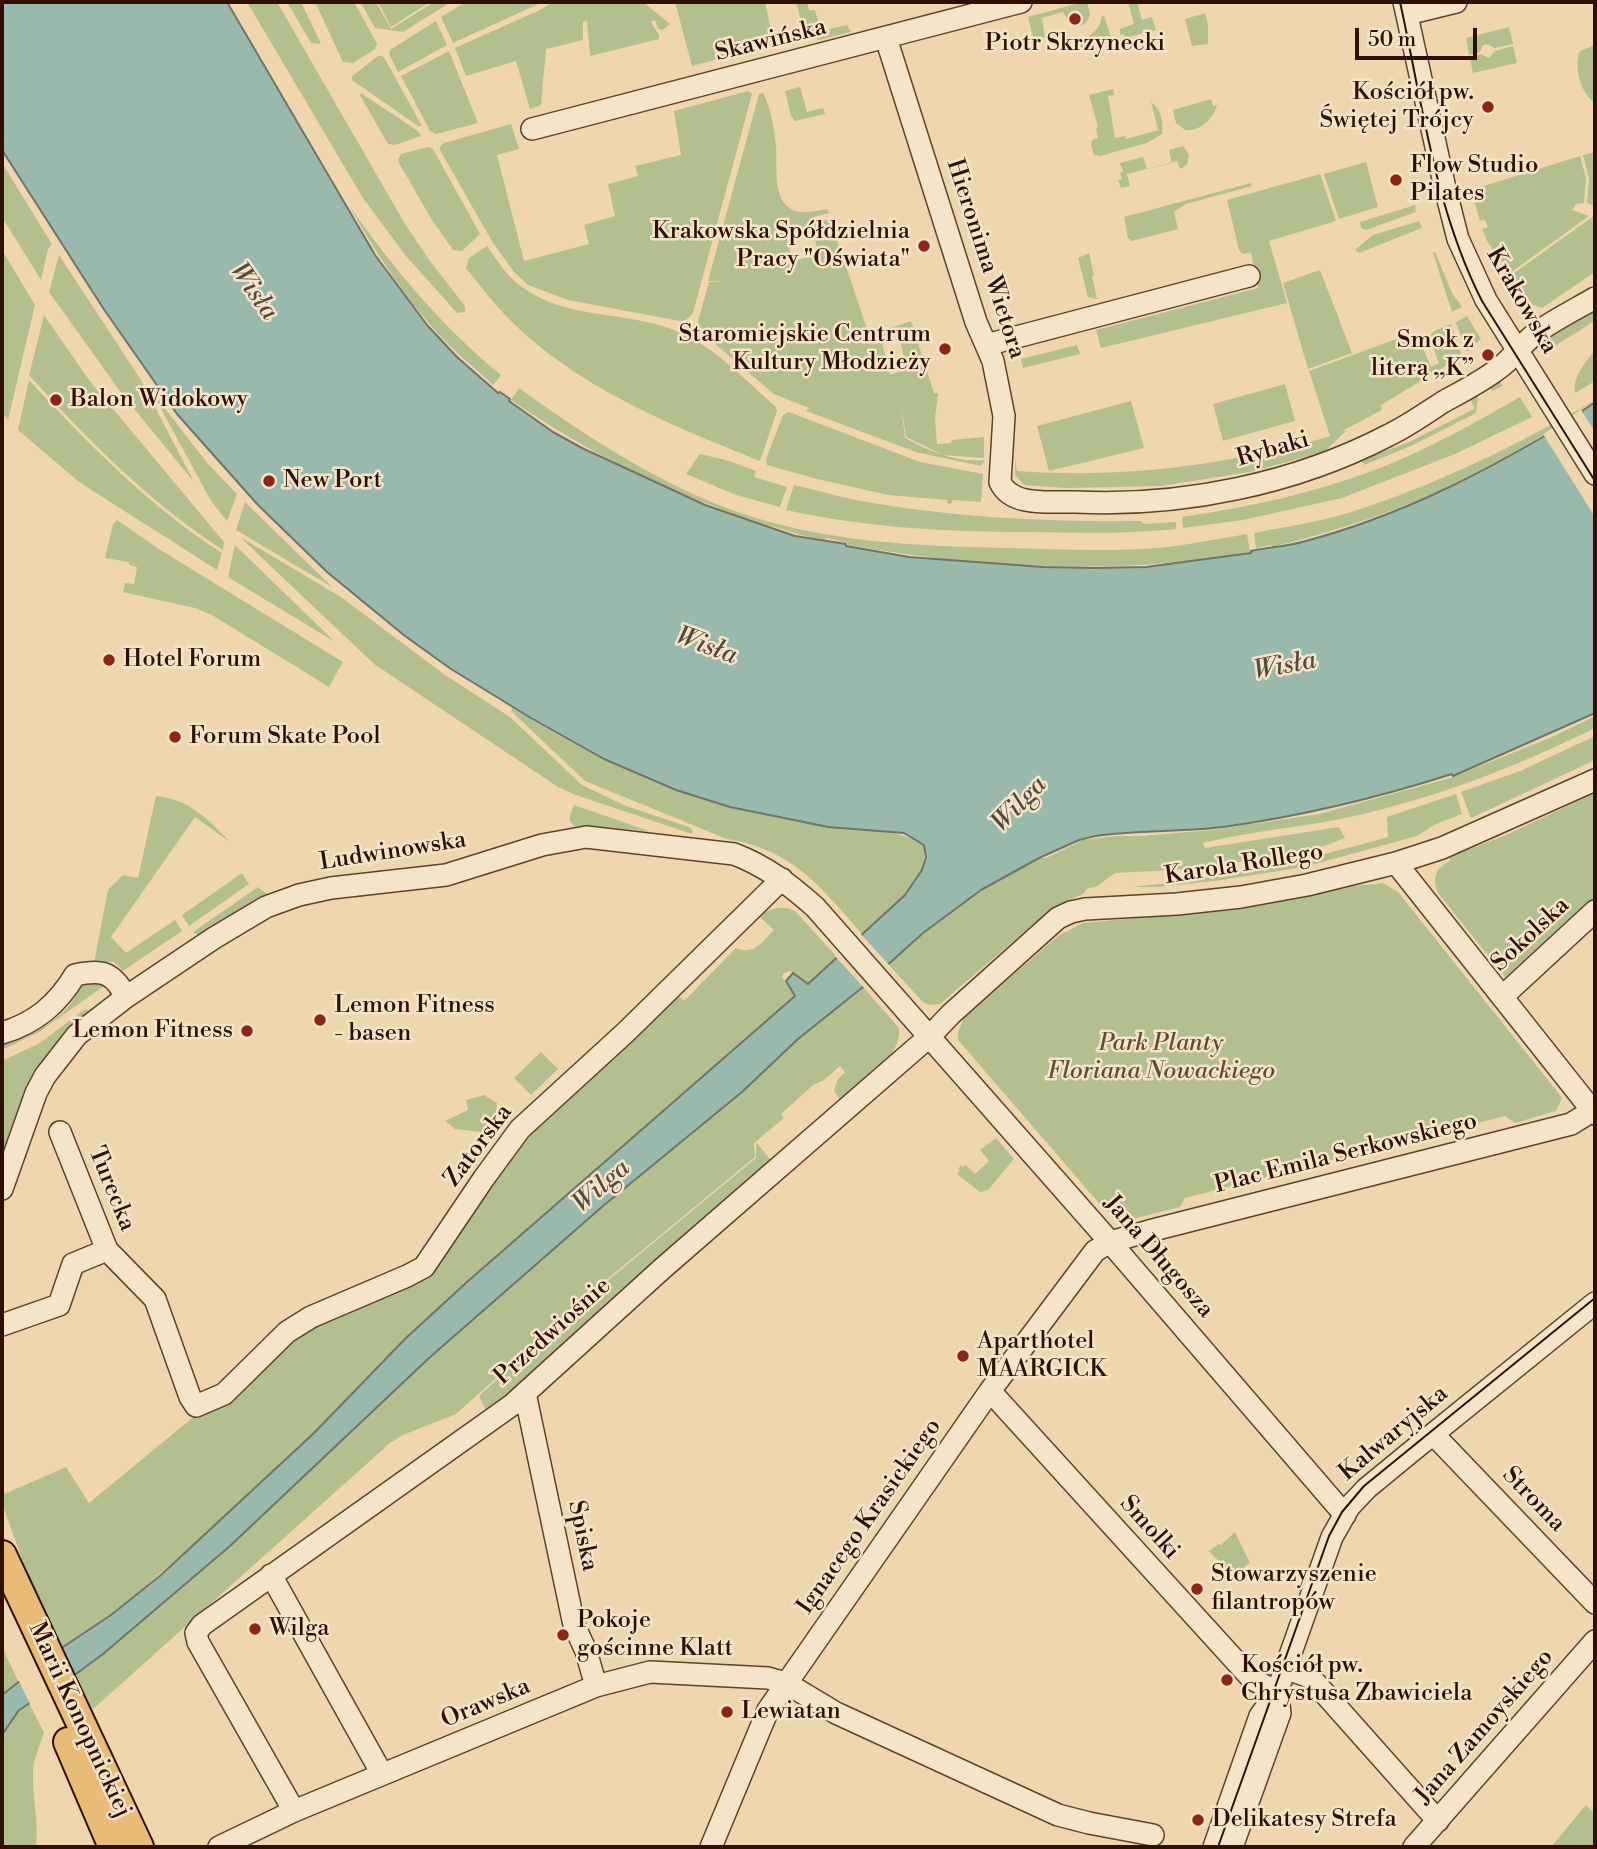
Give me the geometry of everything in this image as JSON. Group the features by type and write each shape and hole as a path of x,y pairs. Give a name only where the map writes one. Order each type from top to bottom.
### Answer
{"main road":[{"name":"Marii Konopnickiej","path":"2,1555 22,1623 69,1721 139,1847"},
{"name":"Marii Konopnickiej","path":"2,1600 22,1623"},
{"name":"Marii Konopnickiej","path":"69,1721 113,1847"}],"street":[{"name":"Skawińska","path":"533,129 1021,2"},
{"path":"1405,8 1456,2"},
{"name":"Krakowska","path":"1405,8 1458,239 1486,300 1595,474"},
{"name":"Hieronima Wietora","path":"886,38 976,322 993,361 1004,416 1000,482 1004,491 1012,497"},
{"path":"986,345 1249,275"},
{"name":"Rybaki","path":"1012,497 1087,503 1172,498 1247,486 1307,470 1390,435 1499,368 1539,331 1595,298"},
{"name":"Karola Rollego","path":"930,1035 1058,918 1071,912 1241,897 1307,885 1396,863 1442,848 1595,780"},
{"name":"Ludwinowska","path":"3,1185 27,1115 45,1076 78,1035 126,997 246,918 266,907 299,895 331,888 446,875 542,845 567,840 601,837 734,854 748,859 782,879 815,907 930,1035"},
{"path":"1396,863 1594,1112"},
{"name":"Zatorska","path":"196,1406 224,1394 287,1332 311,1317 424,1267 520,1129 626,1032 782,879"},
{"name":"Sokolska","path":"1502,997 1595,911"},
{"path":"2,1033 26,1026 36,1019 65,992 75,975 90,971 106,974 118,981 126,997"},
{"name":"Jana Długosza","path":"930,1035 1345,1514"},
{"name":"Przedwiośnie","path":"293,1811 198,1642 196,1633 202,1625 512,1405 663,1268 930,1035"},
{"name":"Plac Emila Serkowskiego","path":"1110,1242 1571,1124 1594,1112"},
{"name":"Turecka","path":"60,1132 107,1250 155,1299 196,1406"},
{"name":"Ignacego Krasickiego","path":"711,1847 768,1710 990,1391 1090,1257 1110,1242"},
{"path":"2,1325 59,1305 73,1264 107,1250"},
{"name":"Kalwaryjska","path":"1214,1847 1261,1716 1277,1692 1332,1537 1345,1514 1367,1488 1595,1303"},
{"name":"Smolki","path":"990,1391 1252,1679 1277,1692"},
{"name":"Spiska","path":"526,1393 574,1625 586,1651 596,1686"},
{"name":"Stroma","path":"1433,1434 1595,1603"},
{"path":"271,1575 382,1774"},
{"name":"Jana Zamoyskiego","path":"1414,1847 1595,1641"},
{"path":"1285,1668 1310,1677 1438,1821"},
{"name":"Orawska","path":"219,1847 293,1811 596,1686 650,1672 768,1678 786,1683"},
{"path":"786,1683 836,1713 1058,1815 1153,1835"},
{"name":"Kalwaryjska","path":"1232,1847 1280,1713 1277,1692"}],"green space":[{"path":"247,2 277,2 405,224 465,306 465,312 457,313 406,256 363,198"},
{"path":"287,2 301,2 321,44 311,43"},
{"path":"315,2 354,2 377,44 375,49 353,63 343,62"},
{"path":"360,2 376,2 391,29 434,2 451,2 403,32 375,28"},
{"path":"378,2 430,2 391,27"},
{"path":"466,2 543,2 453,43 441,17"},
{"path":"553,2 643,2 670,24 662,30 658,29 655,20 651,22 659,39 590,56 587,21 583,22 583,40 546,49 541,105 530,109 516,61 466,76 455,48"},
{"path":"675,2 765,2 774,44 692,66"},
{"path":"796,2 807,2 809,10 815,10 821,31 847,25 851,32 819,40 805,35"},
{"path":"1087,2 1090,14 1085,23 1080,26 1070,25 1063,12 1042,18 1045,37 1034,41 1028,17"},
{"path":"1128,2 1137,2 1142,20 1152,17 1156,30 1125,38 1124,34 1120,35 1120,29 1134,24"},
{"path":"1205,13 1208,44 1192,46 1185,19"},
{"path":"1102,16 1111,37 1108,38 1109,43 1077,52 1075,41 1093,33"},
{"path":"436,21 447,45 398,72 389,54 390,50"},
{"path":"1509,27 1513,44 1495,48 1486,44 1480,52 1469,55 1466,38"},
{"path":"1595,45 1595,103 1582,87 1577,65 1580,51"},
{"path":"1513,46 1517,63 1473,73 1470,58 1481,54 1489,58 1495,51"},
{"path":"449,51 478,123 436,134 430,131 401,76"},
{"path":"378,56 385,59 422,126 418,126 352,80 352,76"},
{"path":"800,87 807,112 823,108 825,114 795,121 791,116 785,91"},
{"path":"1113,89 1114,95 1108,96 1115,138 1125,136 1126,139 1158,130 1151,102 1161,116 1162,134 1147,143 1100,156 1094,155 1091,145 1092,140 1098,138 1098,127 1089,95"},
{"path":"748,91 752,94 693,313 686,320 568,300 528,285 514,272 493,243 440,150 444,143 511,124 519,149 497,155 524,261 589,244 584,225 615,216 608,184 638,176 635,166 681,155 674,111"},
{"path":"361,93 418,131 421,136 395,145 388,144"},
{"path":"763,93 772,118 778,185 784,203 790,209 800,212 827,209 829,213 814,217 815,222 830,219 869,335 911,321 934,393 938,393 935,419 937,444 984,437 984,458 943,455 963,460 985,460 981,466 916,452 806,411 809,408 774,394 701,332 698,321 709,282 725,281 708,281 759,94","holes":["811,227 819,254 793,261 786,235","898,333 907,369 890,375 881,338","901,404 906,437 943,455 905,438"]},
{"path":"1211,99 1213,106 1217,105 1209,120 1201,127 1185,130 1176,123 1173,110"},
{"path":"1183,146 1189,155 1187,165 1180,169 1177,161 1172,162 1169,150"},
{"path":"428,147 433,149 480,234 462,251 453,250 432,220 398,160 401,154"},
{"path":"1595,152 1595,206 1587,203 1589,179 1583,155"},
{"path":"1580,156 1586,178 1584,203 1576,204 1572,210 1589,216 1509,274 1487,241 1482,229 1488,227 1485,220 1480,221 1471,190"},
{"path":"1143,157 1147,169 1127,174 1130,186 1121,188 1118,180 1122,179 1120,173 1123,172 1120,163"},
{"path":"1366,162 1378,207 1339,219 1324,174"},
{"path":"2,163 52,244 48,249 41,280 2,217"},
{"path":"1320,174 1336,221 1269,241 1287,303 1101,348 1096,330 1258,288 1251,253 1242,254 1239,250 1227,200"},
{"path":"1251,183 1252,186 1186,204 1174,212 1178,229 1132,241 1128,238 1124,217"},
{"path":"1415,205 1416,212 1366,230 1361,228 1360,222"},
{"path":"350,207 420,296 479,357 501,375 493,385 449,345 420,313 383,261"},
{"path":"1595,215 1595,272 1542,308 1528,303 1510,276"},
{"path":"1419,221 1422,228 1359,253 1355,250 1373,235"},
{"path":"487,246 512,278 540,298 579,310 662,326 694,340 719,357 775,406 777,411 760,461 653,416 585,379 553,357 523,333 466,268 469,258"},
{"path":"2,250 35,305 8,420 2,412"},
{"path":"1435,252 1452,293 1462,307 1452,312 1433,253"},
{"path":"1089,253 1097,299 1088,297 1078,258"},
{"path":"59,255 141,380 194,482 122,394 49,292"},
{"path":"1320,270 1352,353 1308,369 1283,283"},
{"path":"1595,308 1595,321 1553,347 1548,337"},
{"path":"44,315 89,380 224,542 223,550 170,512 120,469 29,375"},
{"path":"1467,316 1481,339 1466,351 1456,322"},
{"path":"1451,324 1462,356 1381,405 1382,410 1342,431 1346,431 1324,452 1250,472 1161,486 1066,488 1024,485 1015,475 1015,461 1017,471 1136,471 1212,462 1328,437 1330,436 1309,371 1410,334 1421,343 1431,367 1439,363 1429,337 1434,331"},
{"path":"1077,345 1080,354 1023,368 1021,359"},
{"path":"1595,350 1595,381 1575,393 1578,376"},
{"path":"29,380 73,427 144,494 222,553 217,570 79,482 18,430"},
{"path":"1499,380 1503,386 1492,391 1491,388 1478,396 1476,413 1411,446 1364,465 1362,461 1367,458 1409,442 1472,410 1475,408 1470,399"},
{"path":"1285,384 1295,421 1223,441 1213,404"},
{"path":"519,388 598,442 654,475 712,502 773,523 838,536 904,544 1081,550 1158,548 1247,534 1250,552 1150,564 1049,566 948,559 848,545 826,538 825,541 742,517 622,466 547,424 511,400"},
{"path":"152,392 208,464 237,494 227,521 211,501"},
{"path":"1520,397 1532,417 1455,454 1342,498 1243,520 1183,528 1182,517 1282,498 1380,468 1434,444"},
{"path":"1595,400 1580,410 1581,412 1509,456 1442,490 1322,534 1272,547 1256,548 1254,533 1337,516 1412,490 1506,448"},
{"path":"1131,401 1144,448 1049,471 1037,426"},
{"path":"789,412 920,462 983,474 981,502 953,500 951,504 947,503 947,500 888,495 767,465 766,459 783,415"},
{"path":"700,454 756,471 754,477 787,487 780,507 736,495 686,474"},
{"path":"794,485 863,501 973,516 1141,521 1144,524 1176,522 1176,529 1104,533 1000,532 877,525 786,510"},
{"path":"245,502 332,587 236,530"},
{"path":"117,520 162,551 343,662 329,687 212,615 195,608 123,592 125,583 134,584 137,567 129,565 129,562 105,558 113,524"},
{"path":"240,537 341,597 445,675 510,717 582,785 626,806 689,827 693,831 692,834 558,787 374,664"},
{"path":"235,545 335,642 228,577"},
{"path":"513,708 618,766 702,799 826,827 889,832 913,839 924,845 920,872 905,895 862,934 818,886 788,861 585,781 511,711"},
{"path":"1595,716 1595,728 1504,769 1441,792 1345,818 1203,843 1205,848 1339,827 1345,838 1324,846 1233,863 1115,873 1096,887 1088,888 1083,894 1052,908 940,1004 929,1005 923,1002 887,963 981,890 1039,858 1046,858 1083,840 1213,830 1319,814 1450,778 1552,737"},
{"path":"1595,736 1595,760 1471,818 1461,792 1520,771"},
{"path":"1595,793 1595,903 1510,983 1438,893 1436,874 1450,861 1449,857 1506,835"},
{"path":"1456,794 1462,814 1436,824 1417,836 1304,867 1222,880 1131,887 1261,868 1388,837 1387,817"},
{"path":"156,796 188,806 206,818 230,842 195,817 111,937 126,953 175,920 182,931 123,971 114,962 94,963 108,890 123,875 138,878"},
{"path":"574,805 649,831 574,826 569,819"},
{"path":"242,873 249,884 189,926 182,915"},
{"name":"Park Planty Floriana Nowackiego","path":"1383,883 1398,892 1556,1090 1562,1098 1556,1111 1515,1123 1505,1116 1185,1198 1180,1207 1125,1221 1104,1209 958,1040 958,1032 964,1018 1058,936 1083,923 1239,909 1354,886"},
{"path":"258,887 271,897 202,937 193,932"},
{"path":"777,908 795,911 837,957 808,984 790,971 784,973 782,977 795,996 406,1338 314,1433 215,1527 111,1615 63,1647 25,1568 2,1503 2,1495 66,1467 89,1503 293,1335 397,1285 518,1139 676,993 684,1001 736,948 752,949 761,943 774,930 760,917"},
{"path":"91,981 104,986 39,1032 2,1050 2,1045 38,1030 60,1015 76,996 80,985"},
{"path":"863,987 899,1028 894,1050 869,1078 840,1100 834,1091 838,1079 845,1072 840,1066 824,1080 813,1085 781,1114 784,1118 754,1143 755,1157 593,1291 456,1414 390,1443 92,1710 76,1674 230,1546 429,1358 603,1206 742,1092 798,1039"},
{"path":"85,1009 91,1012 21,1104 2,1155 2,1061 40,1043"},
{"path":"541,1052 558,1069 531,1095 514,1078"},
{"path":"484,1095 497,1103 495,1125 491,1133 455,1129 445,1121 468,1110 466,1100"},
{"path":"996,1138 1014,1159 988,1190 980,1192 957,1174 960,1171 958,1169 961,1165 966,1165 975,1174 989,1161 980,1150"},
{"path":"756,1142 771,1160 771,1166 487,1413 479,1396 594,1292 756,1158"},
{"path":"1235,1532 1250,1563 1233,1576 1209,1551 1221,1545"},
{"path":"2,1647 18,1681 2,1695"},
{"path":"29,1703 44,1733 33,1770 36,1847 2,1847 2,1735 19,1710"},
{"path":"1586,1805 1595,1814 1595,1847 1551,1847"}],"water":[{"name":"Wisła","path":"2,2 227,2 375,255 427,325 457,357 498,393 553,432 582,448 705,505 795,536 909,557 1043,567 1146,567 1251,553 1340,531 1412,504 1516,453 1583,413 1582,411 1595,402 1595,713 1453,776 1452,774 1339,805 1252,823 1207,829 1095,836 1079,840 1039,858 981,890 923,933 863,987 798,1039 742,1092 603,1206 429,1358 230,1546 103,1654 19,1710 2,1735 2,1695 161,1575 314,1433 406,1338 467,1282 795,996 786,981 793,973 808,984 905,895 922,870 926,857 924,845 904,833 828,827 730,807 676,790 604,759 451,669 405,636 327,572 258,505 177,414 103,308 2,150"}],"pier":[{"path":"1580,408 1595,432 1595,517 1543,434"},
{"path":"859,932 890,966 866,990 834,955"},
{"path":"61,1644 77,1678 31,1706 17,1677"}],"tram line":[{"path":"1400,2 1441,192 1466,266 1482,301 1595,481"},
{"path":"1218,1847 1329,1536 1342,1512 1364,1486 1595,1298"}],"place":[{"name":"Piotr Skrzynecki","path":"1075,19"},
{"name":"Kościół pw. Świętej Trójcy","path":"1488,107"},
{"name":"Flow Studio Pilates","path":"1396,180"},
{"name":"Krakowska Spółdzielnia Pracy \"Oświata\"","path":"924,246"},
{"name":"Staromiejskie Centrum Kultury Młodzieży","path":"945,349"},
{"name":"Smok z literą „K”","path":"1488,355"},
{"name":"Balon Widokowy","path":"56,400"},
{"name":"New Port","path":"269,481"},
{"name":"Hotel Forum","path":"109,660"},
{"name":"Forum Skate Pool","path":"175,737"},
{"name":"Lemon Fitness - basen","path":"320,1020"},
{"name":"Lemon Fitness","path":"247,1031"},
{"name":"Aparthotel MAARGICK","path":"963,1356"},
{"name":"Stowarzyszenie filantropów","path":"1197,1589"},
{"name":"Wilga","path":"255,1629"},
{"name":"Pokoje gościnne Klatt","path":"563,1635"},
{"name":"Kościół pw. Chrystusa Zbawiciela","path":"1227,1680"},
{"name":"Lewiatan","path":"727,1712"},
{"name":"Delikatesy Strefa","path":"1198,1820"}]}
